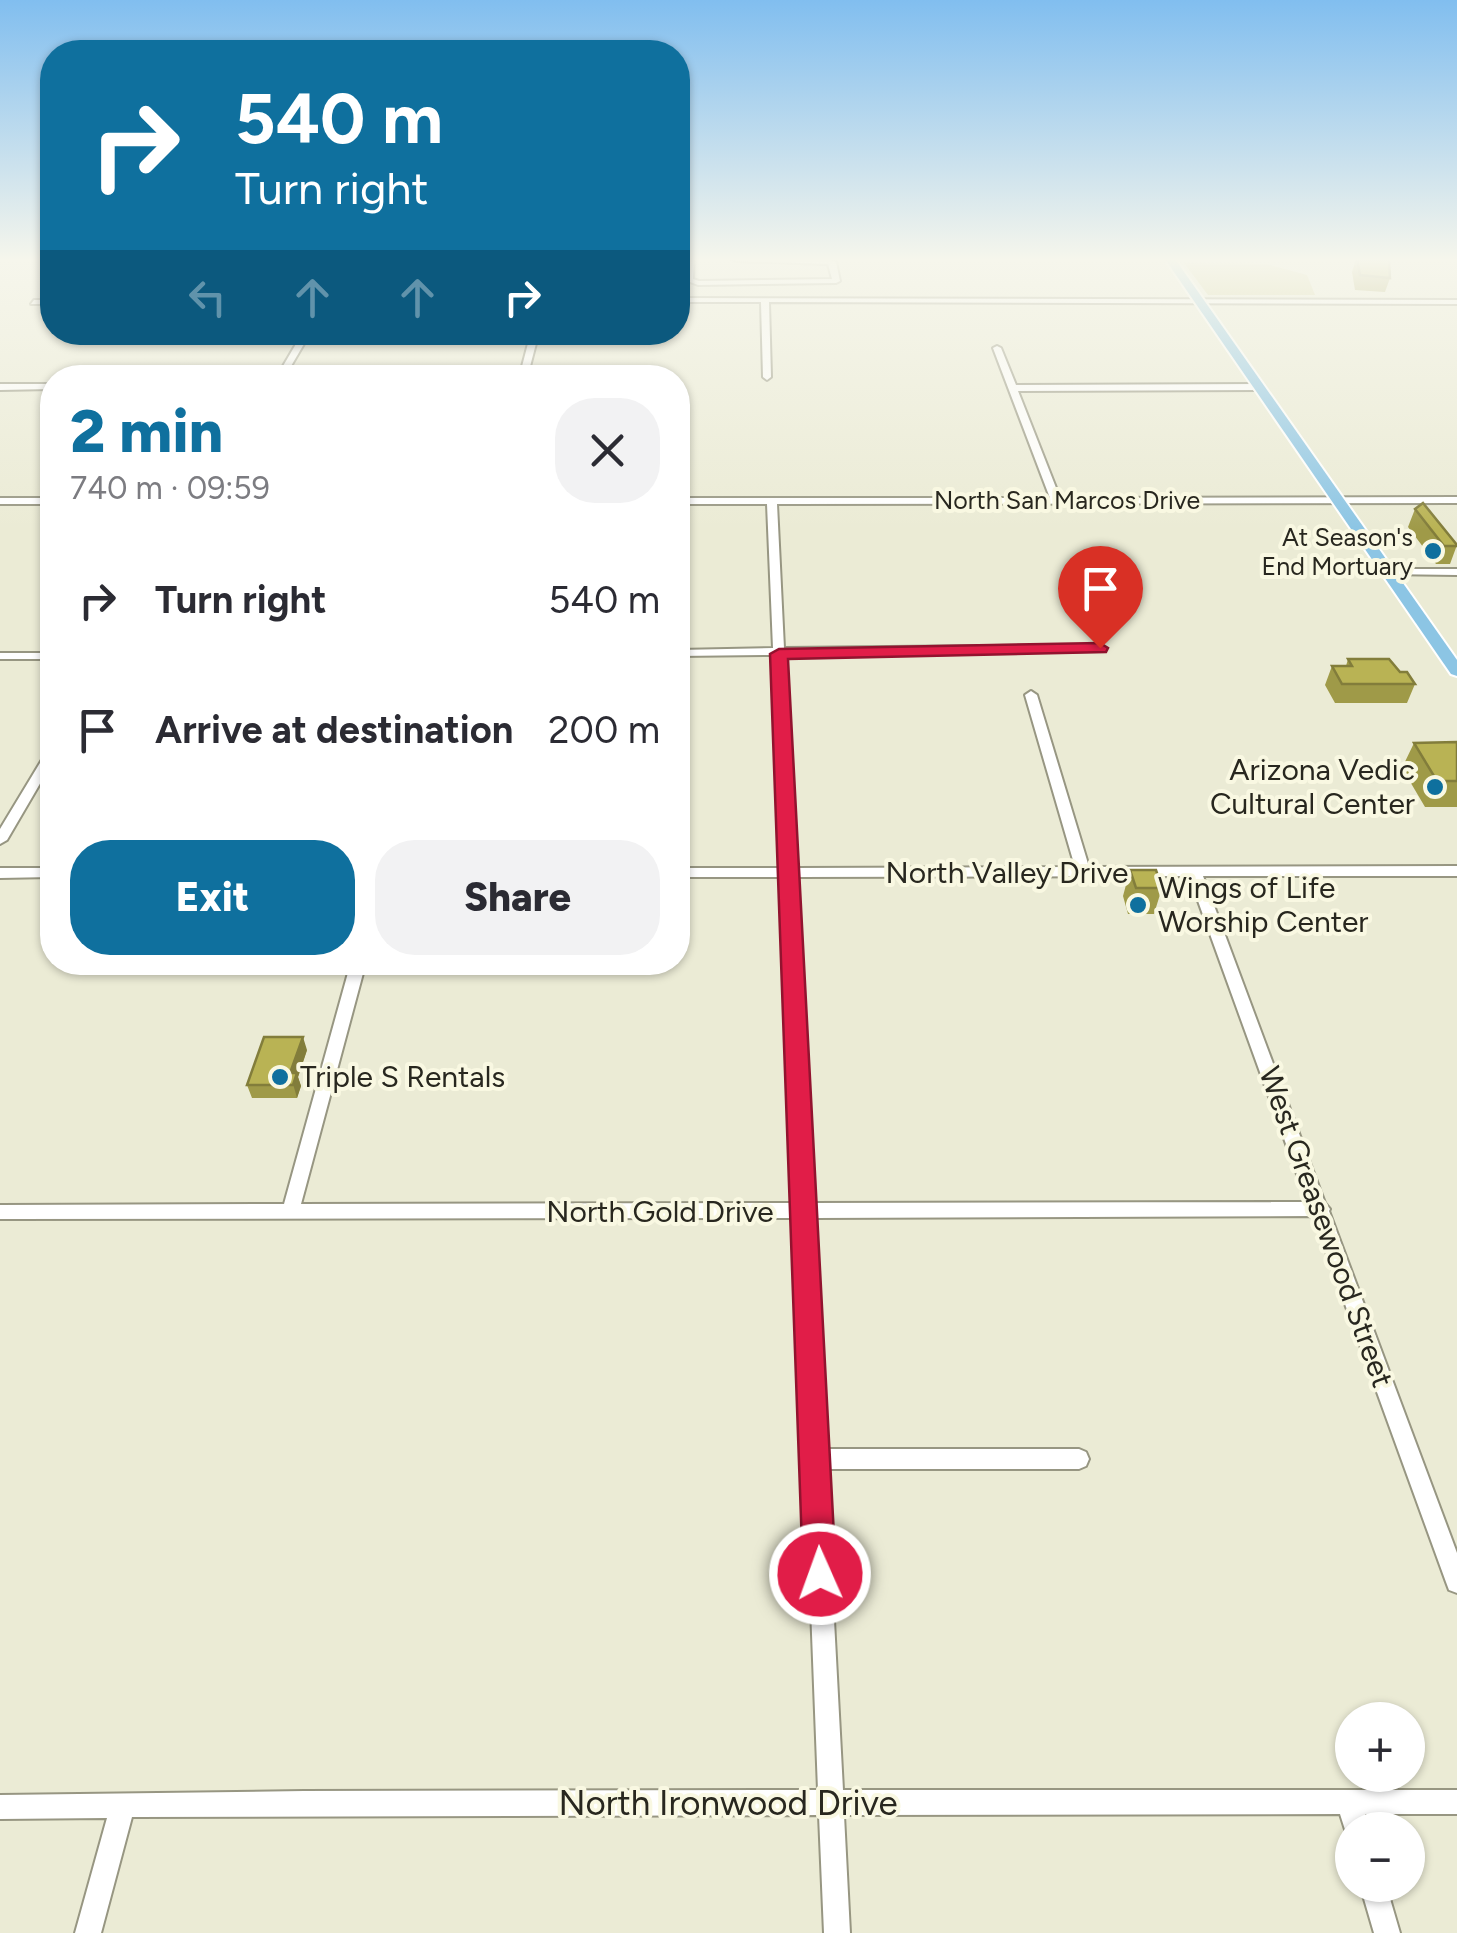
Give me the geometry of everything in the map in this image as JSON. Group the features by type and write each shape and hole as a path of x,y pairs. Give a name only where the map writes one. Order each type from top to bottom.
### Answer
{"main road":[{"path":"1233,349 1457,671"}],"street":[{"path":"766,349 767,377"},
{"path":"997,349 1056,500"},
{"path":"0,386 40,387"},
{"path":"1013,388 1259,387"},
{"path":"0,500 40,500"},
{"name":"North San Marcos Drive","path":"690,501 1457,500"},
{"path":"772,501 837,1933"},
{"path":"1388,572 1457,572"},
{"path":"690,653 1100,648"},
{"path":"0,656 40,656"},
{"path":"1031,695 1084,872"},
{"path":"0,840 40,773"},
{"name":"North Valley Drive","path":"690,873 1457,871"},
{"name":"West Greasewood Street","path":"1194,872 1457,1582"},
{"path":"0,873 40,873"},
{"path":"290,1213 355,975"},
{"name":"North Gold Drive","path":"0,1212 1321,1209"},
{"path":"815,1460 1079,1459"},
{"name":"North Ironwood Drive","path":"0,1807 1457,1802"},
{"path":"1350,1803 1352,1812"},
{"path":"88,1933 123,1806"},
{"path":"1378,1902 1387,1933"}],"building":[{"path":"1423,503 1457,546 1444,546 1415,509"},
{"path":"1348,659 1389,659 1400,672 1407,672 1415,684 1342,684 1332,666 1352,666"},
{"path":"1457,742 1457,781 1437,781 1414,743"},
{"path":"1130,870 1156,870 1162,888 1136,888"},
{"path":"264,1037 303,1037 290,1073 297,1073 293,1085 247,1085"}],"place":[{"name":"At Season's End Mortuary","path":"1433,551"},
{"name":"Arizona Vedic Cultural Center","path":"1435,787"},
{"name":"Wings of Life Worship Center","path":"1138,905"},
{"name":"Triple S Rentals","path":"280,1077"}],"route":[{"path":"820,1574 779,654 1100,648"}]}
